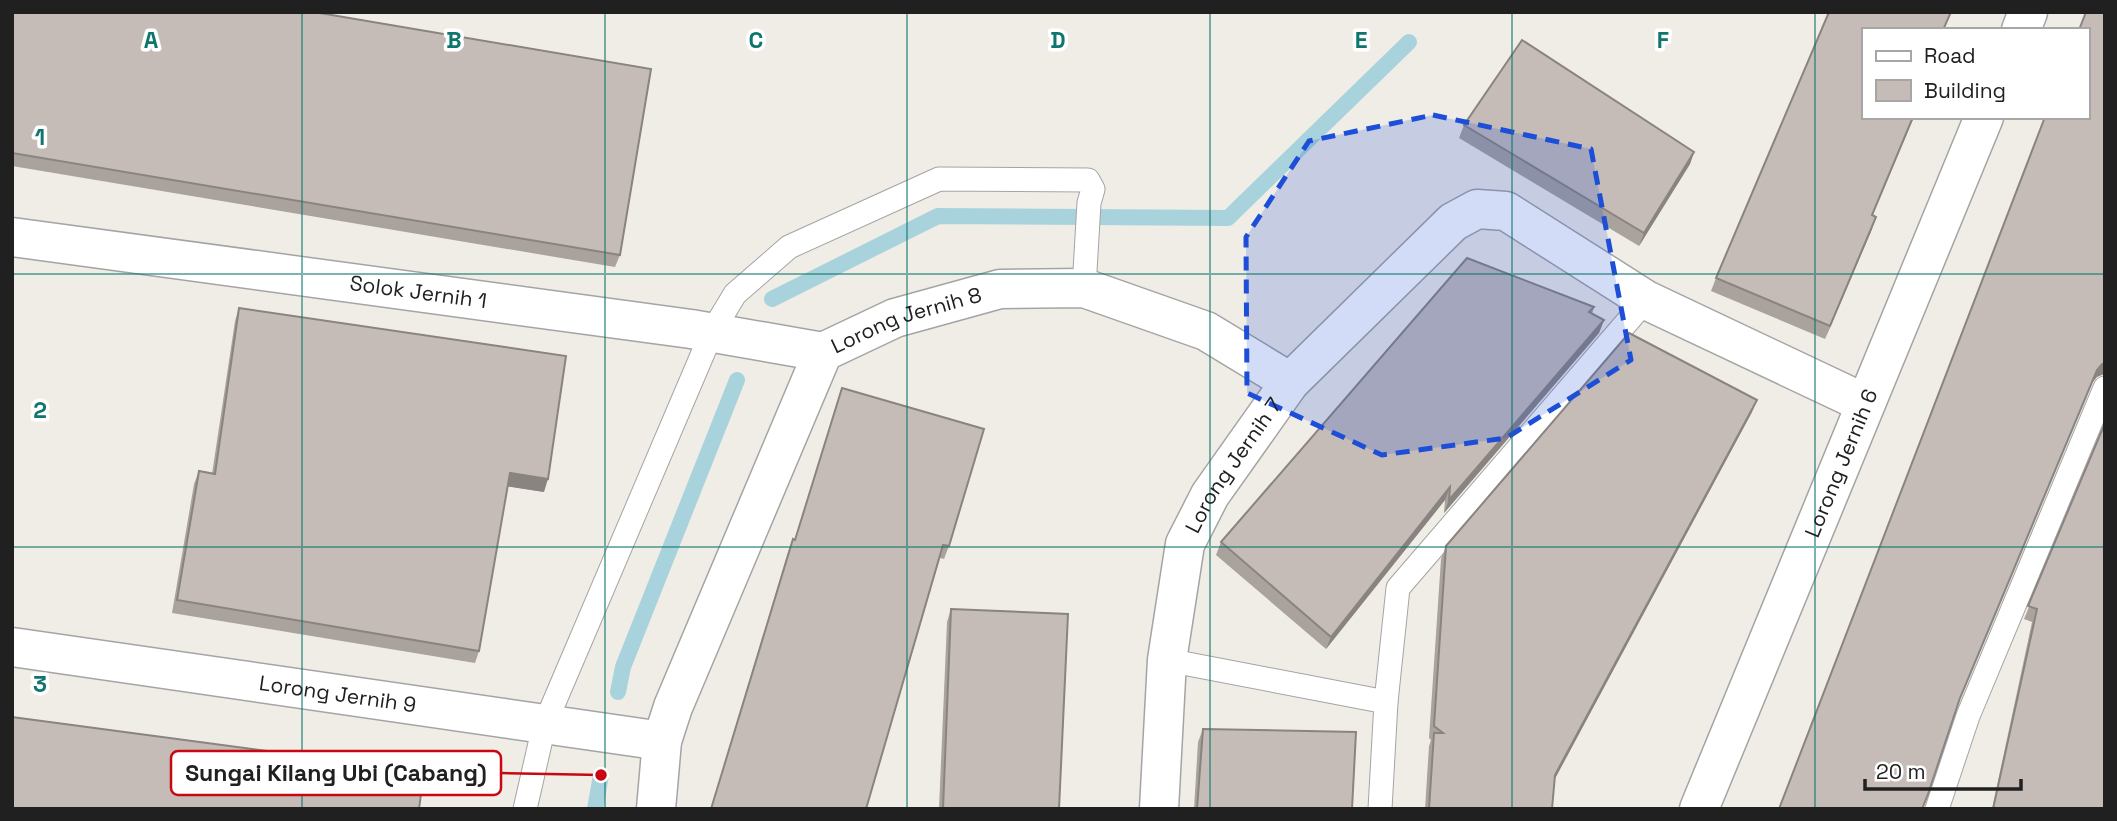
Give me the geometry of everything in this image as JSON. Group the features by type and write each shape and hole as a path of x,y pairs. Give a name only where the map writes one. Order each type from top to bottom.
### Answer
{"street":[{"name":"Lorong Jernih 6","path":"1699,809 1983,119"},
{"name":"Lorong Jernih 7","path":"1159,809 1167,660 1185,544 1210,495 1290,382 1452,222 1477,209 1506,211 1646,300"},
{"name":"Solok Jernih 1","path":"12,237 712,332 823,352"},
{"name":"Lorong Jernih 8","path":"656,809 662,741 673,707 823,352 895,318 1000,289 1085,283 1206,331 1290,382"},
{"path":"1646,300 1864,403"},
{"name":"Lorong Jernih 9","path":"12,647 662,741"}],"lane":[{"path":"525,809 544,726 712,332 735,294 789,247 939,179 1088,180 1093,190 1089,203 1085,283"},
{"path":"1380,809 1386,702 1398,588 1646,300"},
{"path":"1937,809 1968,716 2105,388"},
{"path":"1167,660 1386,702"}],"highlighted area":[{"path":"1433,115 1591,149 1631,360 1506,438 1382,455 1247,393 1246,237 1309,141"}],"building":[{"path":"12,12 314,12 651,69 620,255 12,153"},
{"path":"1829,12 1951,12 1944,28 1862,28 1862,119 1912,119 1872,215 1876,217 1830,326 1716,278"},
{"path":"2086,12 2105,12 2105,363 2097,370 1960,698 1922,809 1779,809 2044,119 2089,119 2089,28 2080,28"},
{"path":"1522,40 1694,152 1644,233 1464,125"},
{"path":"1467,258 1594,307 1589,312 1604,320 1449,500 1450,487 1331,637 1221,542"},
{"path":"239,308 566,356 548,479 510,473 479,651 177,600 199,471 215,474"},
{"path":"1629,333 1757,400 1555,775 1552,809 1429,809 1434,733 1443,733 1434,726 1446,546"},
{"path":"842,388 984,429 949,546 943,545 866,809 711,809 793,539 795,540"},
{"path":"2105,423 2105,809 1993,809 2037,609 2028,606"},
{"path":"951,609 1068,614 1059,809 943,809"},
{"path":"12,717 424,772 419,809 12,809"},
{"path":"1203,729 1356,732 1352,809 1197,809"}],"waterway":[{"path":"772,299 938,216 1228,218 1409,42"},
{"path":"618,692 623,667 737,380"},
{"path":"595,809 601,775"}],"place":[{"name":"Sungai Kilang Ubi (Cabang)","path":"601,775"}]}
